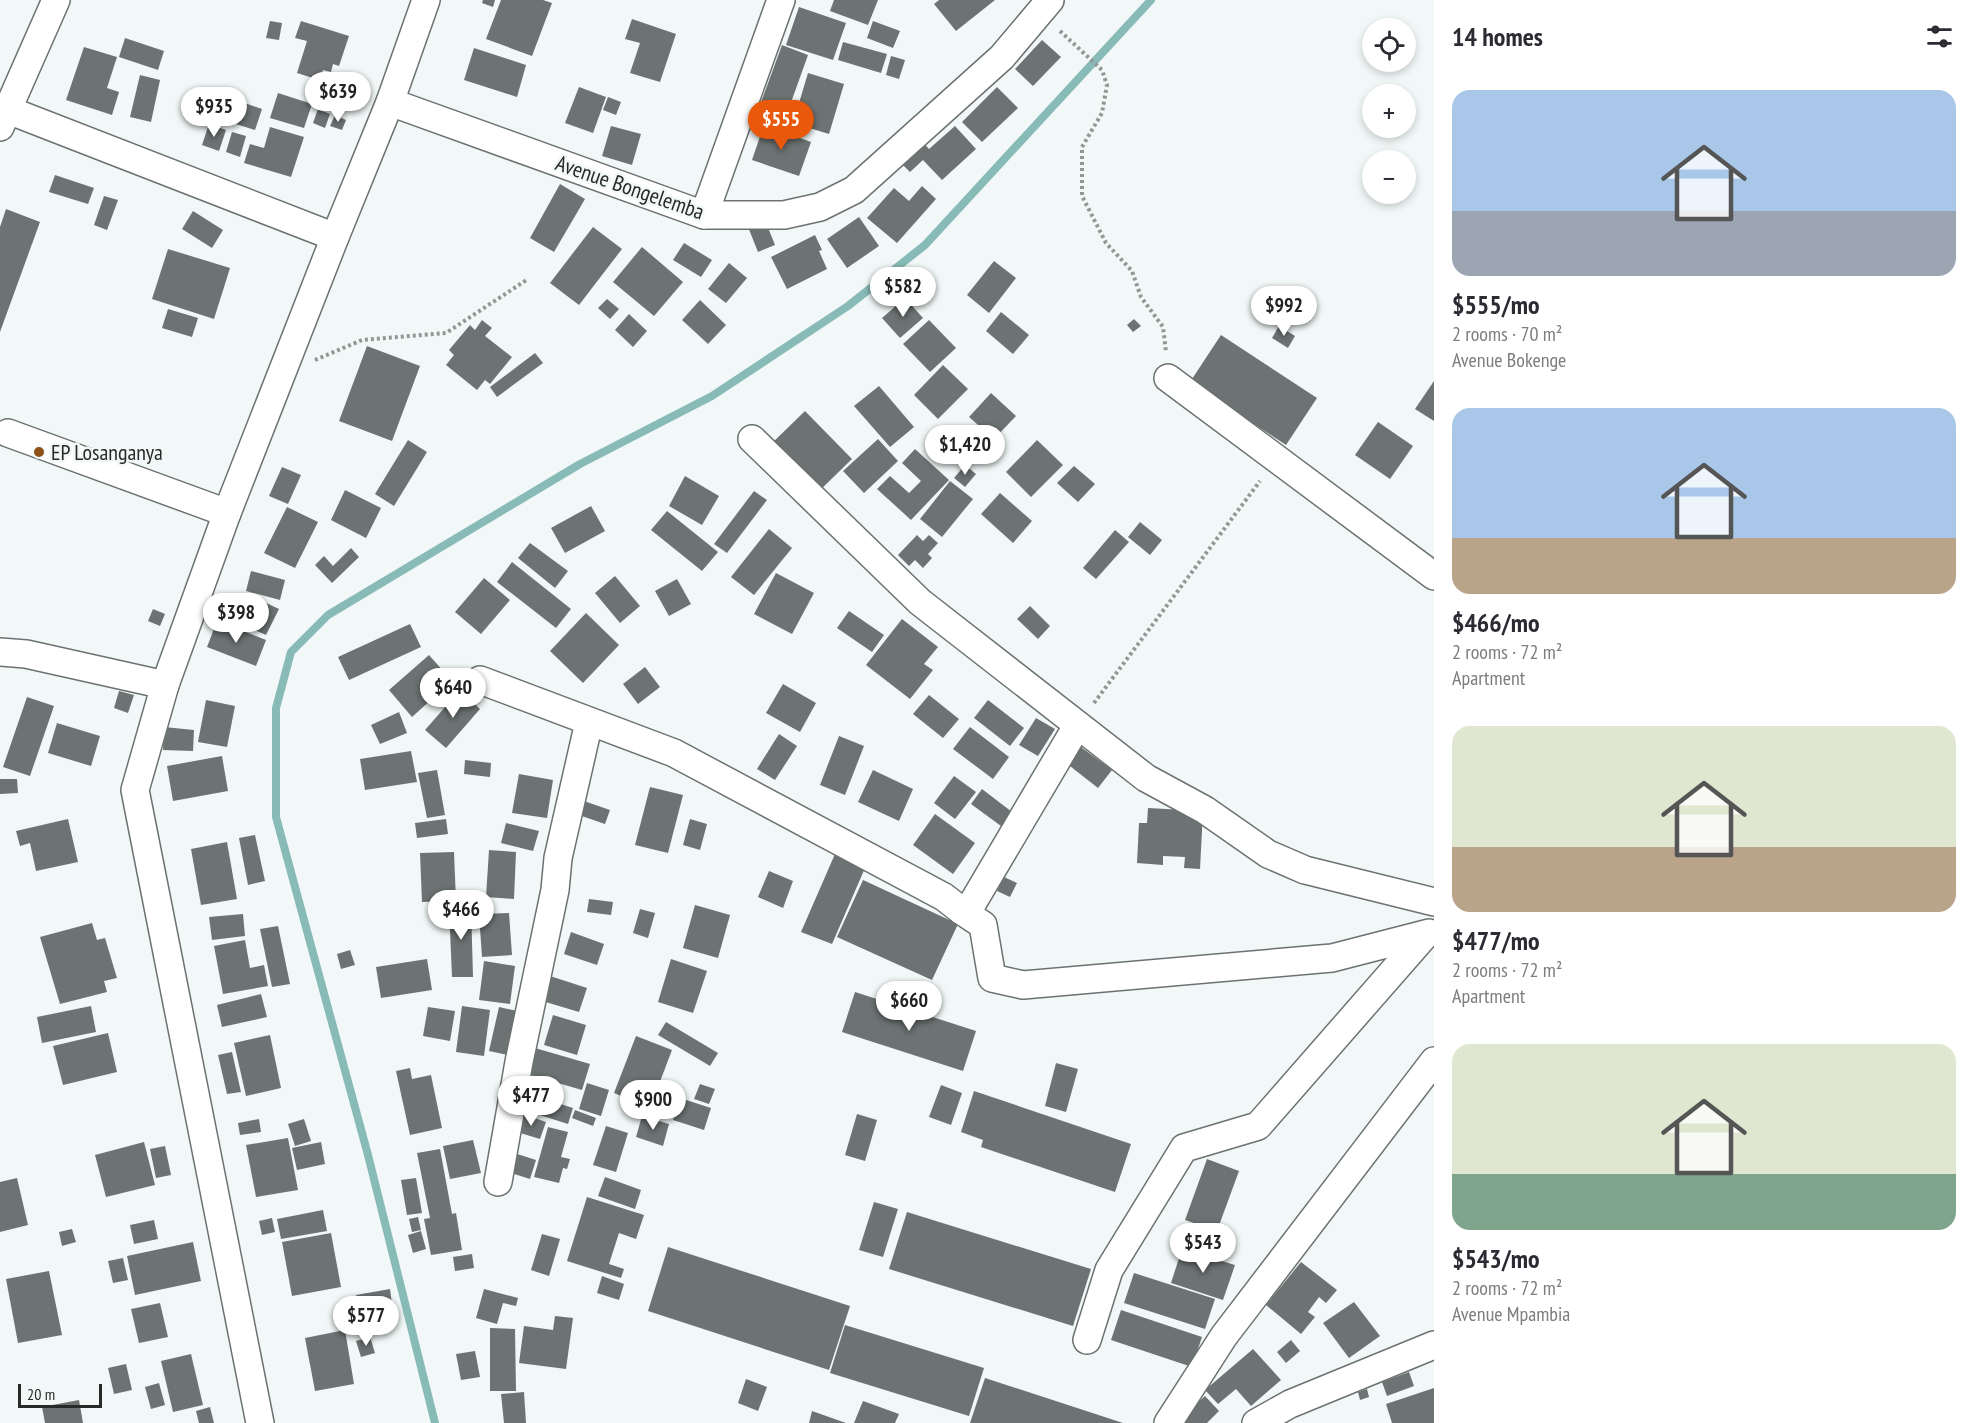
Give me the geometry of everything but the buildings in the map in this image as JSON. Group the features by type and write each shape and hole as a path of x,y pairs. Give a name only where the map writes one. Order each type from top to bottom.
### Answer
{"street":[{"path":"56,0 4,118 334,237"},
{"path":"260,1423 135,790 165,685 227,513 334,237 390,102 426,0"},
{"path":"704,215 781,0"},
{"name":"Avenue Bongelemba","path":"390,102 704,215 784,214 820,207 854,190 1002,57 1045,6"},
{"path":"1168,378 1434,576"},
{"path":"8,433 227,513"},
{"path":"752,439 920,602 1146,778 1212,814 1268,854 1305,870 1434,902"},
{"path":"0,652 26,654 165,685"},
{"path":"480,680 674,753 944,897 983,925 992,978 1023,986 1332,958 1430,933"},
{"path":"498,1182 519,1062 555,890 558,858 589,722"},
{"path":"962,911 969,909 1077,726"},
{"path":"1087,1340 1109,1270 1184,1148 1258,1126 1430,933"},
{"path":"1168,1423 1224,1336 1434,1061"},
{"path":"1256,1423 1290,1404 1434,1345"}],"path":[{"path":"1045,6 1086,55 1102,70 1107,85 1102,113 1082,147 1082,196 1106,243 1132,271 1141,297 1163,327 1168,378"},
{"path":"282,374 362,340 446,333 528,279"},
{"path":"1077,726 1277,459"}],"waterway":[{"path":"435,1423 368,1155 276,817 276,708 291,652 328,615 580,464 712,396 848,306 925,245 1151,0"}],"place":[{"name":"EP Losanganya","path":"39,452"}]}
